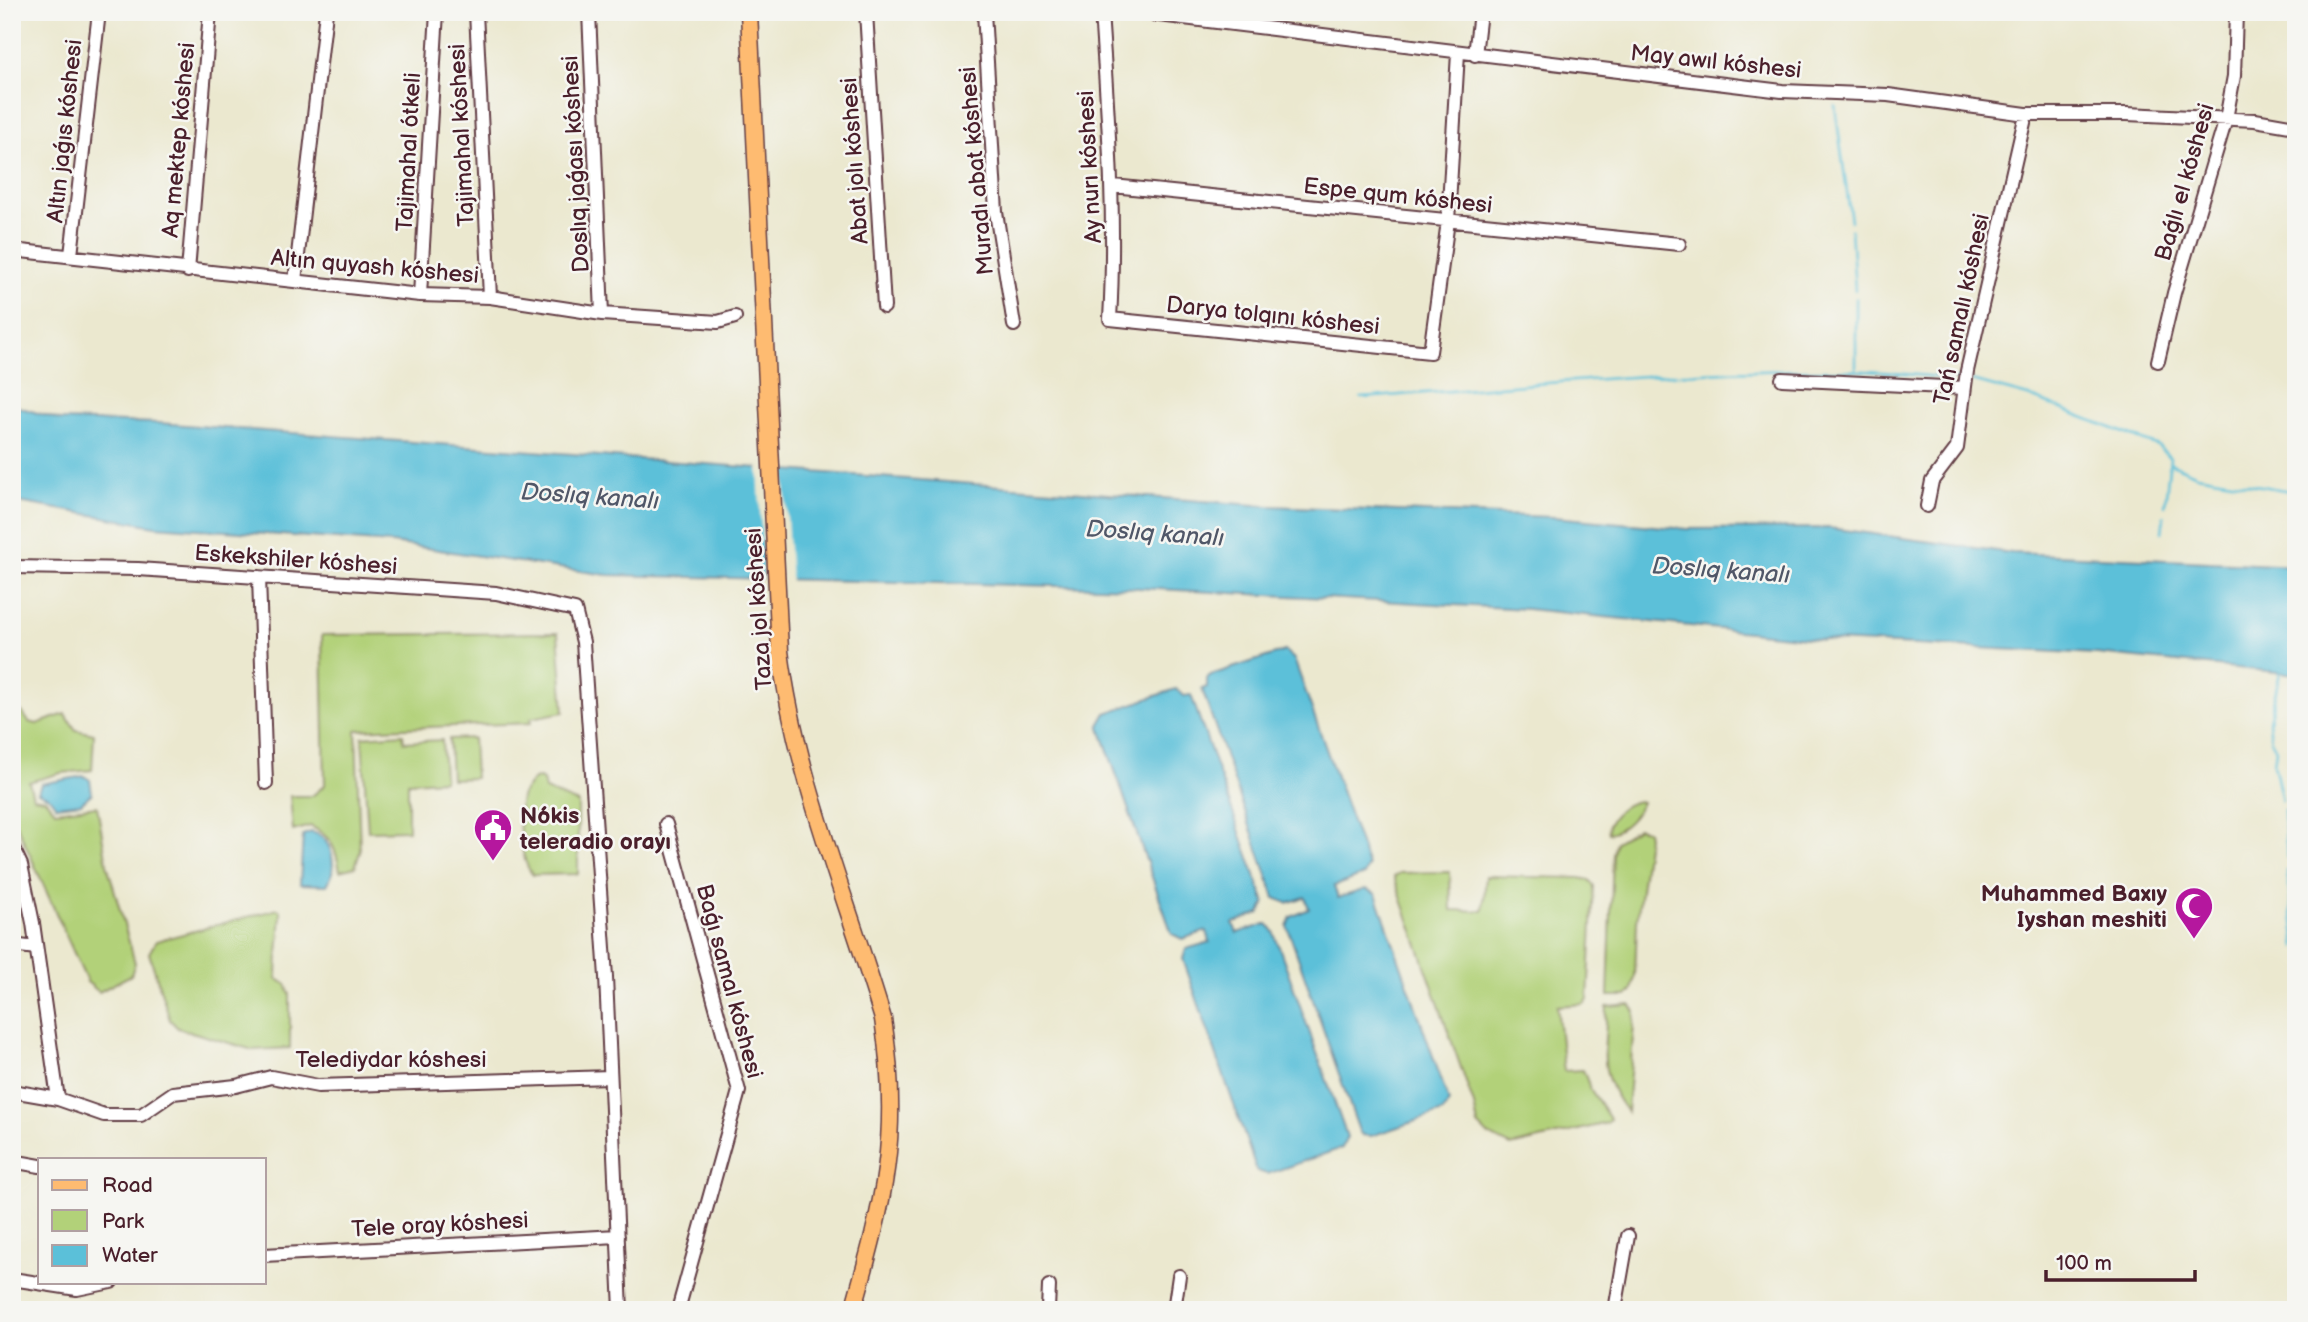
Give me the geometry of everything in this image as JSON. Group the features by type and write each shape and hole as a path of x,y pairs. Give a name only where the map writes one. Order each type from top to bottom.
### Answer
{"main road":[{"name":"Taza jol kóshesi","path":"749,12 780,651 794,737 883,1019 889,1055 893,1108 887,1176 853,1310"}],"street":[{"name":"Altın jaǵıs kóshesi","path":"71,256 99,12"},
{"name":"Aq mektep kóshesi","path":"188,271 210,12"},
{"path":"295,281 326,12"},
{"name":"Tajimahal ótkeli","path":"420,295 437,12"},
{"name":"Tajimahal kóshesi","path":"476,12 490,297"},
{"name":"Doslıq jaǵası kóshesi","path":"589,12 603,314"},
{"name":"Abat jolı kóshesi","path":"866,12 884,307"},
{"name":"Muradı abat kóshesi","path":"984,12 996,212 1014,325"},
{"name":"Ay nurı kóshesi","path":"1101,12 1113,186 1114,253 1110,319"},
{"name":"May awıl kóshesi","path":"1134,12 1782,91 1888,95 2026,114 2127,114 2255,120 2296,127"},
{"path":"1475,55 1480,12"},
{"name":"Baǵlı el kóshesi","path":"2158,361 2174,293 2226,119 2234,76 2236,12"},
{"path":"1448,221 1458,53"},
{"name":"Tań samalı kóshesi","path":"1927,506 1931,481 1957,448 1964,388 2026,114"},
{"name":"Espe qum kóshesi","path":"1113,186 1679,244"},
{"name":"Darya tolqını kóshesi","path":"1110,319 1430,352 1448,221"},
{"name":"Altın quyash kóshesi","path":"12,250 420,295 490,297 603,314 718,322 735,317"},
{"path":"1782,379 1964,388"},
{"name":"Eskekshiler kóshesi","path":"12,567 138,569 496,593 575,610 583,642 610,1077"},
{"path":"259,577 266,783"},
{"name":"Baǵı samal kóshesi","path":"666,824 738,1091 678,1310"},
{"path":"12,846 21,865 58,1099"},
{"path":"12,945 36,948"},
{"name":"Telediydar kóshesi","path":"12,1091 58,1099 104,1115 141,1115 173,1093 236,1086 271,1077 318,1086 610,1077"},
{"path":"610,1077 621,1310"},
{"path":"12,1161 38,1166"},
{"name":"Tele oray kóshesi","path":"266,1255 618,1236"},
{"path":"1615,1310 1628,1236"},
{"path":"1174,1310 1179,1276"},
{"path":"12,1279 38,1283"},
{"path":"44,1284 77,1289 101,1284"},
{"path":"1048,1310 1049,1286"}],"green space":[{"path":"558,633 564,712 531,718 531,723 356,730 360,852 355,867 340,871 331,844 317,830 310,826 293,831 290,796 312,796 325,785 322,635"},
{"path":"12,710 22,712 29,722 37,724 65,714 76,730 94,734 92,770 61,773 29,782 33,797 45,799 55,811 97,806 107,864 135,963 131,975 99,992 87,982 12,815"},
{"path":"403,734 404,742 442,740 444,780 408,782 408,830 368,831 362,737"},
{"path":"473,738 475,778 451,779 449,739"},
{"path":"534,779 543,780 545,790 578,803 578,874 533,875 525,860 520,806 524,790"},
{"path":"1642,802 1629,822 1609,833 1610,822 1617,812"},
{"path":"1638,828 1647,830 1648,837 1637,921 1635,977 1632,990 1627,996 1608,996 1613,854 1616,842"},
{"path":"1450,872 1451,910 1483,911 1486,876 1580,878 1589,880 1594,886 1588,999 1584,1004 1557,1006 1564,1071 1583,1070 1591,1090 1610,1119 1607,1123 1511,1146 1488,1135 1478,1125 1474,1105 1394,877 1400,873"},
{"path":"278,909 281,912 277,979 286,984 290,995 290,1048 253,1050 178,1028 170,1020 149,953 156,941"},
{"path":"1630,1005 1635,1011 1627,1112 1611,1086 1605,1050 1607,1007"}],"water":[{"name":"Doslıq kanalı","path":"12,405 60,420 158,423 1269,506 1553,517 1687,529 1829,528 2012,553 2296,566 2296,674 2097,654 1835,641 1527,609 1139,588 607,575 392,543 155,526 12,501"},
{"path":"1285,651 1294,659 1368,866 1364,875 1334,886 1338,898 1366,889 1376,894 1449,1102 1443,1112 1371,1136 1362,1135 1359,1131 1287,926 1291,917 1309,909 1305,897 1287,903 1275,898 1202,689 1207,687 1207,678 1211,675"},
{"path":"1176,689 1184,696 1191,695 1265,903 1260,913 1233,923 1237,933 1267,924 1273,930 1347,1137 1342,1148 1267,1174 1257,1171 1183,959 1186,949 1210,942 1207,931 1182,939 1172,934 1099,725 1106,713"},
{"path":"84,776 90,780 92,793 81,803 56,806 49,797 38,792 41,784"},
{"path":"311,832 329,846 333,862 327,885 300,884 303,835"}],"pier":[{"path":"758,463 784,465 791,583 763,582"}],"waterway":[{"path":"1835,106 1851,221"},
{"path":"1851,229 1855,290"},
{"path":"1856,298 1856,371"},
{"path":"1361,398 1739,371 1865,371 1961,379"},
{"path":"1972,381 2028,396 2158,446 2170,458 2165,505"},
{"path":"2170,463 2197,475 2296,492"},
{"path":"2162,532 2164,516"},
{"path":"2280,673 2269,721 2271,740 2276,749 2274,764 2282,801"},
{"path":"2284,810 2287,858"},
{"path":"2287,871 2296,947"}],"place":[{"name":"Nókis teleradio orayı","path":"493,862"},
{"name":"Muhammed Baxıy Iyshan meshiti","path":"2194,940"}]}
